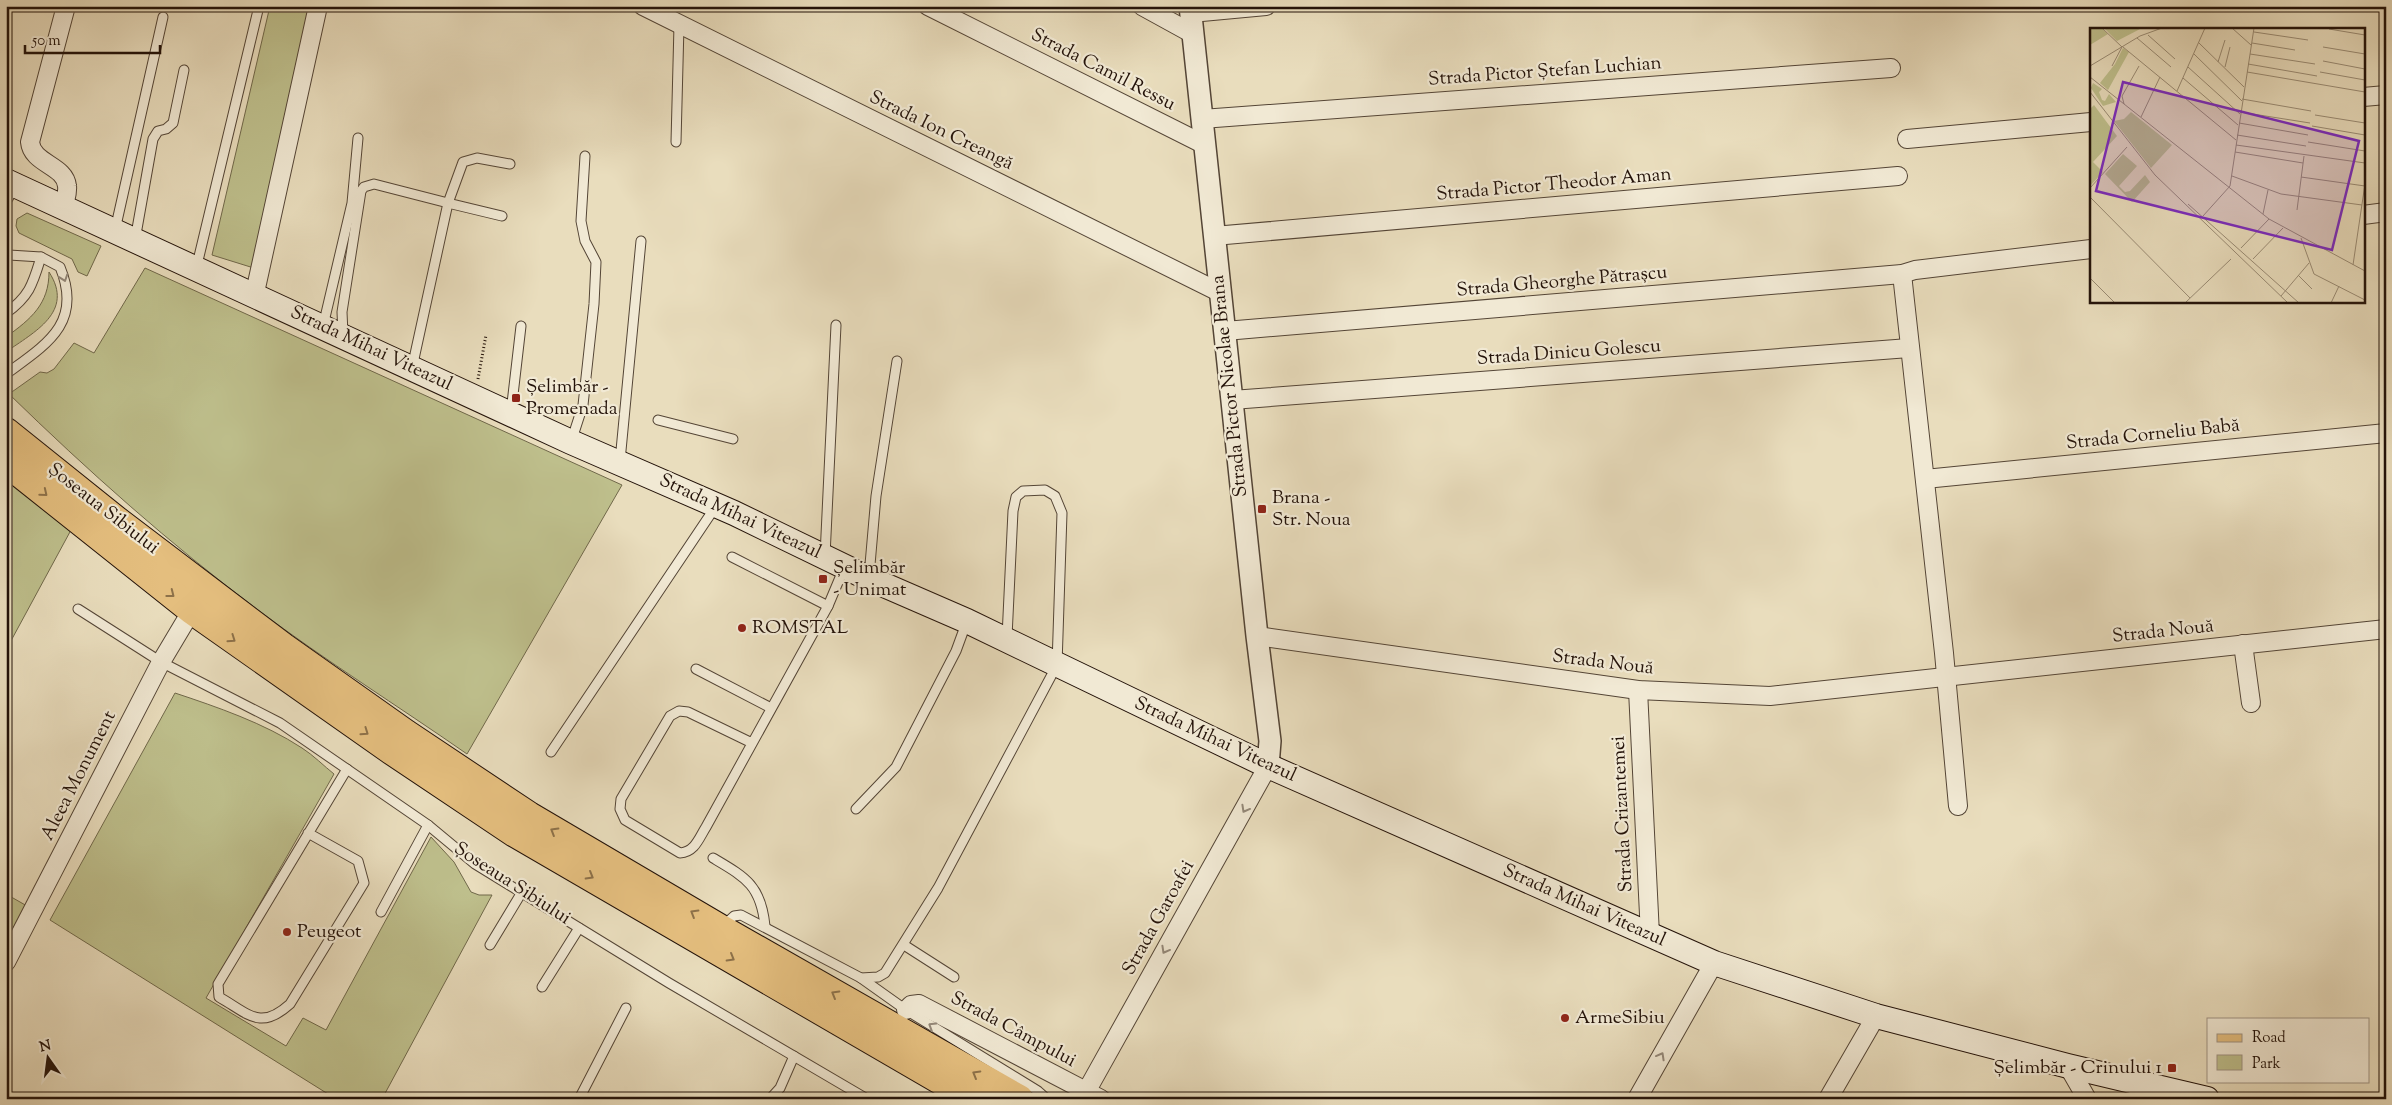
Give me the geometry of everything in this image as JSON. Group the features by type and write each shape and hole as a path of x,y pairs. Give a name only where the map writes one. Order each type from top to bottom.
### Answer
{"main road":[{"name":"Strada Mihai Viteazul","path":"9,189 64,206 254,297 716,506 868,578 967,621 1268,766 1714,963 1876,1016 2068,1066 2207,1099"},
{"name":"Șoseaua Sibiului","path":"6,432 117,521 291,652 406,734 504,800 721,929 1019,1099"},
{"name":"Șoseaua Sibiului","path":"6,462 192,610 391,750 515,833 973,1099"}],"street":[{"path":"64,206 67,188 66,181 33,154 30,142 66,6"},
{"path":"254,297 318,6"},
{"name":"Strada Ion Creangă","path":"642,6 1221,293"},
{"name":"Strada Camil Ressu","path":"928,6 1204,145"},
{"path":"1142,6 1191,18 1266,6"},
{"name":"Strada Pictor Nicolae Brana","path":"1191,18 1257,636 1270,741 1268,766"},
{"name":"Strada Pictor Ștefan Luchian","path":"1202,119 1891,68"},
{"path":"2364,97 2386,95"},
{"path":"1906,140 2090,122"},
{"name":"Strada Pictor Theodor Aman","path":"1214,236 1898,176"},
{"path":"2364,215 2386,212"},
{"name":"Strada Gheorghe Pătrașcu","path":"1225,331 1902,274 1915,270 2090,249"},
{"path":"1902,274 1958,806"},
{"name":"Strada Dinicu Golescu","path":"1232,400 1909,348"},
{"name":"Strada Corneliu Babă","path":"1925,479 2386,433"},
{"name":"Aleea Monument","path":"6,962 39,903 161,662 192,610"},
{"name":"Strada Nouă","path":"1257,636 1638,690 1770,696 2386,629"},
{"path":"2244,644 2251,703"},
{"name":"Strada Crizantemei","path":"1638,690 1650,935"},
{"name":"Strada Garoafei","path":"1093,1095 1268,766"},
{"path":"1637,1099 1714,963"},
{"name":"Strada Câmpului","path":"906,1010 911,1005 919,1004 1093,1095"},
{"path":"1828,1099 1876,1016"},
{"path":"2068,1066 2087,1099"}],"lane":[{"path":"196,269 259,6"},
{"path":"125,235 163,17"},
{"path":"676,142 680,24"},
{"path":"125,235 152,139 158,131 166,129 173,123 184,70"},
{"path":"333,332 352,203 358,138"},
{"path":"571,442 583,405 594,304 596,262 585,241 581,221 585,156"},
{"path":"412,368 448,203 456,175 463,162 477,158 510,164"},
{"path":"333,332 342,312 361,191 364,187 374,184 502,216"},
{"path":"620,463 641,241"},
{"path":"6,374 43,347 61,328 69,298 67,282 60,267 41,257 7,254"},
{"path":"6,313 22,301 31,288 41,257"},
{"path":"752,743 688,712 680,711 670,716 620,799 620,809 625,820 680,853 693,849 752,743 771,708 828,606 835,561 825,513 836,325"},
{"path":"511,414 521,326"},
{"path":"868,578 876,496 897,361"},
{"path":"658,420 733,439"},
{"path":"860,978 878,977 885,973 904,945 938,888 1057,665 1062,514 1055,496 1045,490 1023,491 1016,497 1013,511 1006,640"},
{"path":"551,752 716,506"},
{"path":"732,557 828,606"},
{"name":"Șoseaua Sibiului","path":"78,609 161,662 280,723 428,825 475,864 867,1099"},
{"path":"856,809 896,768 956,651 967,621"},
{"path":"696,669 771,708"},
{"path":"308,833 358,861 364,883 290,1004 277,1016 266,1020 256,1018 219,997 218,984 308,833 347,770"},
{"path":"381,912 428,825"},
{"path":"713,858 750,883 762,910 765,926"},
{"path":"490,945 522,892"},
{"path":"721,929 734,916 741,915 765,926 860,978 906,1010 1038,1091 1047,1099"},
{"path":"542,987 579,928"},
{"path":"904,945 954,977"},
{"path":"579,1099 626,1008"},
{"path":"770,1099 780,1088 794,1056"}],"path":[{"path":"475,398 486,335"}],"green space":[{"path":"270,6 313,6 257,269 212,255"},
{"path":"27,213 101,246 87,276 78,272 72,259 19,233 16,226 17,219"},
{"path":"145,268 622,485 467,754 310,647 225,585 130,506 9,394 40,372 47,373 54,369 74,343 94,353"},
{"path":"49,272 56,286 57,299 54,310 48,320 39,328 6,352 6,337 31,317 42,302 46,293"},
{"path":"6,476 71,530 6,650"},
{"path":"175,693 224,710 272,731 306,751 334,774 206,998 286,1046 303,1018 326,1030 431,837 454,862 471,892 479,895 492,895 382,1099 336,1099 50,920"},
{"path":"6,894 27,906 6,942"}],"place":[{"name":"Șelimbăr - Promenada","path":"516,398"},
{"name":"Brana - Str. Noua","path":"1262,509"},
{"name":"Șelimbăr - Unimat","path":"823,579"},
{"name":"ROMSTAL","path":"742,628"},
{"name":"Peugeot","path":"287,932"},
{"name":"ArmeSibiu","path":"1565,1018"},
{"name":"Șelimbăr - Crinului 1","path":"2172,1068"}]}
